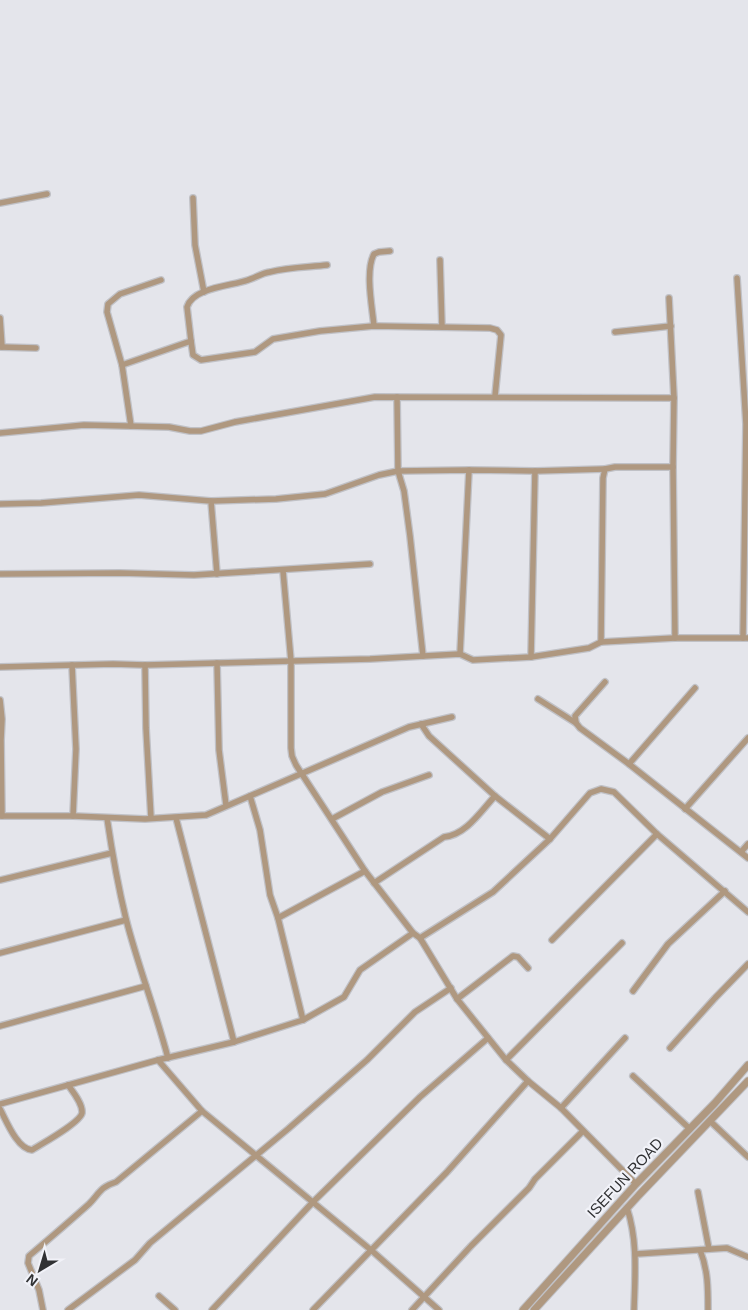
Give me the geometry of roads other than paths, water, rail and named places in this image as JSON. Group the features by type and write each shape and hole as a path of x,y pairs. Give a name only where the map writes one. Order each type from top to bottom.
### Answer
{"street":[{"path":"0,203 47,194"},
{"path":"193,198 196,245 204,292"},
{"path":"374,326 370,272 371,260 374,254 390,251"},
{"path":"440,260 442,327"},
{"path":"327,265 269,272 248,281 212,288 192,300 188,303 187,307 193,355 201,360 255,352 273,339 320,330 374,326 490,328 497,330 501,335 495,396"},
{"path":"0,667 291,661 460,654 473,660 531,657 589,648 601,642 675,638 746,638 747,424 737,278"},
{"path":"131,426 122,365 107,312 108,304 120,294 161,280"},
{"path":"669,298 674,398 675,638"},
{"path":"0,318 1,347 36,348"},
{"path":"615,332 671,326"},
{"path":"122,365 191,341"},
{"path":"0,433 84,425 169,428 201,432 235,422 375,397 674,398"},
{"path":"397,397 398,471 404,491 423,656"},
{"path":"0,504 41,503 139,495 211,501 276,499 325,494 379,475 398,471 535,471 673,466"},
{"path":"601,642 603,478 605,469"},
{"path":"460,654 468,470"},
{"path":"531,657 535,471"},
{"path":"211,501 217,574"},
{"path":"0,574 217,574 370,564"},
{"path":"283,570 291,661 292,756 302,774 365,871 413,933 420,938 457,999 488,1038 506,1060 560,1108 636,1184"},
{"path":"217,663 219,750 226,805"},
{"path":"72,665 76,749 72,816"},
{"path":"145,665 151,818"},
{"path":"576,723 575,716 605,682"},
{"path":"629,764 695,688"},
{"path":"538,699 576,723 748,858"},
{"path":"0,700 2,719 1,816 176,818 206,815 408,727 452,717"},
{"path":"421,724 429,736 495,796 550,838"},
{"path":"685,809 748,738"},
{"path":"332,819 382,792 429,775"},
{"path":"420,938 493,892 550,838 590,793 601,789 614,792 657,834 748,912"},
{"path":"250,796 260,830 270,894 278,918 303,1020"},
{"path":"374,883 444,837 454,836 459,833 495,796"},
{"path":"107,818 126,920 168,1058"},
{"path":"176,818 234,1042"},
{"path":"552,940 657,834"},
{"path":"741,852 748,844"},
{"path":"0,880 112,853"},
{"path":"278,918 365,871"},
{"path":"633,991 668,944 725,891"},
{"path":"0,953 126,920"},
{"path":"0,1104 158,1060 234,1042 303,1020 344,997 360,970 413,933"},
{"path":"506,1060 622,943"},
{"path":"457,999 513,956 518,957 528,968"},
{"path":"670,1048 748,964"},
{"path":"0,1026 146,986"},
{"path":"68,1310 135,1260 150,1243 367,1060 415,1012 451,988"},
{"path":"212,1310 313,1202 420,1097 488,1038"},
{"path":"560,1108 625,1038"},
{"path":"158,1060 202,1111 371,1250 439,1310"},
{"name":"ISEFUN ROAD","path":"523,1310 636,1184 690,1129 748,1065"},
{"path":"633,1076 690,1129"},
{"path":"313,1310 447,1172 528,1081"},
{"name":"ISEFUN ROAD","path":"534,1310 627,1208 748,1081"},
{"path":"0,1108 15,1136 24,1148 32,1150 81,1116 80,1105 68,1085"},
{"path":"43,1310 39,1290 28,1262 29,1256 91,1202 100,1190 116,1182 202,1111"},
{"path":"710,1121 748,1157"},
{"path":"412,1310 471,1246 583,1131"},
{"path":"698,1192 709,1249"},
{"path":"627,1208 632,1223 636,1254 634,1310"},
{"path":"636,1254 727,1248 748,1257"},
{"path":"700,1250 706,1264 708,1310"},
{"path":"160,1296 175,1310"}]}
